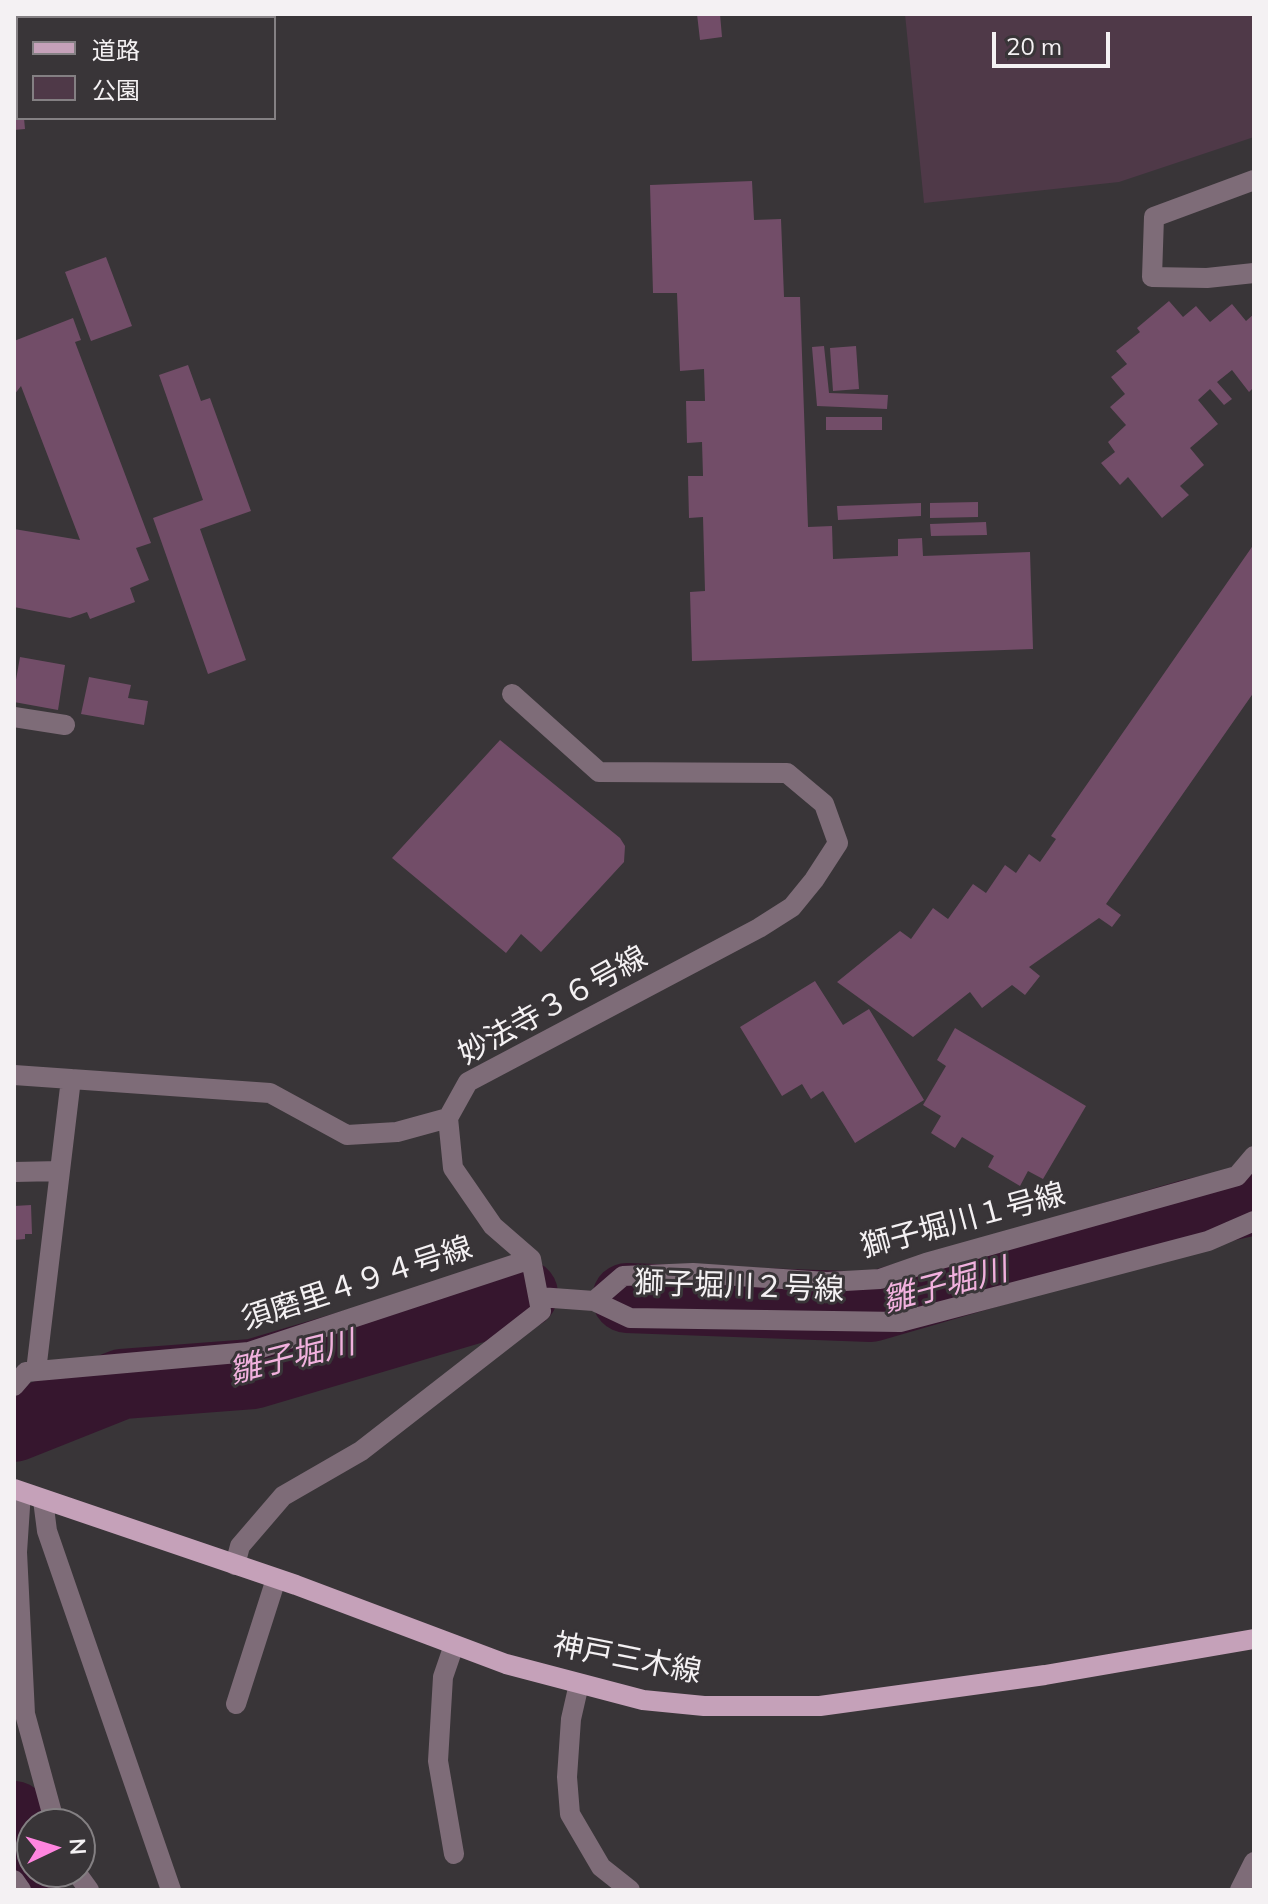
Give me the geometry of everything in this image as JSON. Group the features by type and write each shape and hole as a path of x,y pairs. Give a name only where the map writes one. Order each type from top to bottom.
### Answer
{"main road":[{"name":"神戸三木線","path":"18,1490 276,1579 506,1664 643,1700 704,1706 820,1706 1045,1675 1254,1639"}],"street":[{"path":"1254,180 1154,217 1152,277 1207,278 1254,273"},
{"name":"妙法寺３６号線","path":"448,1118 468,1082 759,928 792,907 838,843 824,804 787,773 599,772 512,694"},
{"path":"14,717 65,725"},
{"path":"14,1075 270,1093 347,1135 397,1132 448,1118 453,1168 493,1226 531,1259 541,1311 361,1451 283,1496 240,1546 235,1565"},
{"path":"36,1371 71,1079"},
{"name":"獅子堀川１号線","path":"594,1301 623,1276 693,1273 827,1282 880,1279 926,1263 1237,1176 1254,1156"},
{"path":"14,1172 60,1171"},
{"name":"獅子堀川２号線","path":"594,1301 630,1318 900,1322 1208,1241 1254,1221"},
{"name":"須磨里４９４号線","path":"14,1386 26,1372 249,1352 531,1259"},
{"path":"539,1297 594,1301"},
{"path":"18,1490 17,1552 25,1714 51,1808"},
{"path":"43,1500 47,1531 171,1890"},
{"path":"236,1704 276,1579"},
{"path":"454,1645 443,1677 438,1761 454,1854"},
{"path":"579,1684 571,1719 567,1777 570,1814 601,1867 630,1890"},
{"path":"1240,1890 1254,1862"},
{"path":"600,1890 601,1867"},
{"path":"14,1880 21,1890"}],"green space":[{"path":"905,14 1254,14 1254,137 1119,182 924,203"}],"building":[{"path":"697,14 720,14 722,37 700,40"},
{"path":"16,109 16,120 24,120 25,129 14,130"},
{"path":"752,181 754,220 781,219 784,297 800,297 808,527 832,526 833,559 898,556 898,539 922,538 923,556 1030,552 1033,649 692,661 690,592 705,591 703,517 689,518 688,476 703,476 702,442 687,443 686,401 705,401 704,369 680,371 677,293 653,293 650,185"},
{"path":"106,257 132,326 91,341 65,272"},
{"path":"1169,301 1183,317 1196,306 1210,322 1232,304 1246,321 1254,314 1254,387 1249,392 1232,370 1217,382 1232,399 1224,405 1210,389 1198,400 1218,424 1190,448 1204,465 1180,486 1189,495 1162,518 1128,477 1120,485 1101,463 1115,452 1108,442 1126,425 1110,407 1125,394 1111,377 1127,364 1116,351 1140,332 1137,328"},
{"path":"73,318 81,340 75,342 151,543 136,548 149,580 130,588 135,602 90,619 87,612 70,618 14,607 14,529 80,540 21,386 14,395 14,341"},
{"path":"824,346 829,393 888,395 887,409 817,406 812,347"},
{"path":"856,346 859,389 833,391 830,348"},
{"path":"188,365 201,401 210,398 251,511 200,529 246,660 208,674 153,518 203,500 159,375"},
{"path":"826,417 882,417 882,430 826,430"},
{"path":"978,502 978,517 930,518 930,503"},
{"path":"921,503 921,516 838,520 837,506"},
{"path":"986,522 987,535 931,536 930,524"},
{"path":"1254,544 1254,692 1106,904 1121,915 1112,927 1099,918 1029,967 1040,976 1025,995 1012,985 982,1008 970,992 913,1037 837,982 900,931 911,939 933,908 948,919 973,884 986,893 1005,865 1016,873 1029,854 1040,862 1056,839 1051,836"},
{"path":"20,657 65,665 58,710 14,702"},
{"path":"89,677 131,685 128,698 148,701 144,725 81,714"},
{"path":"500,740 620,838 625,846 624,862 541,952 521,934 506,953 392,858"},
{"path":"815,981 843,1025 869,1009 924,1100 855,1143 823,1091 811,1099 802,1084 782,1096 740,1027"},
{"path":"955,1028 1086,1106 1043,1179 1028,1171 1020,1186 988,1167 994,1156 962,1137 955,1148 931,1133 941,1116 923,1105 946,1066 937,1060"},
{"path":"31,1205 32,1234 25,1234 25,1239 14,1240 14,1206"}],"waterway":[{"name":"雛子堀川","path":"627,1298 871,1307 1187,1215 1254,1200"},
{"name":"雛子堀川","path":"14,1427 122,1384 253,1374 523,1294"},
{"path":"14,1816 16,1822"}]}
